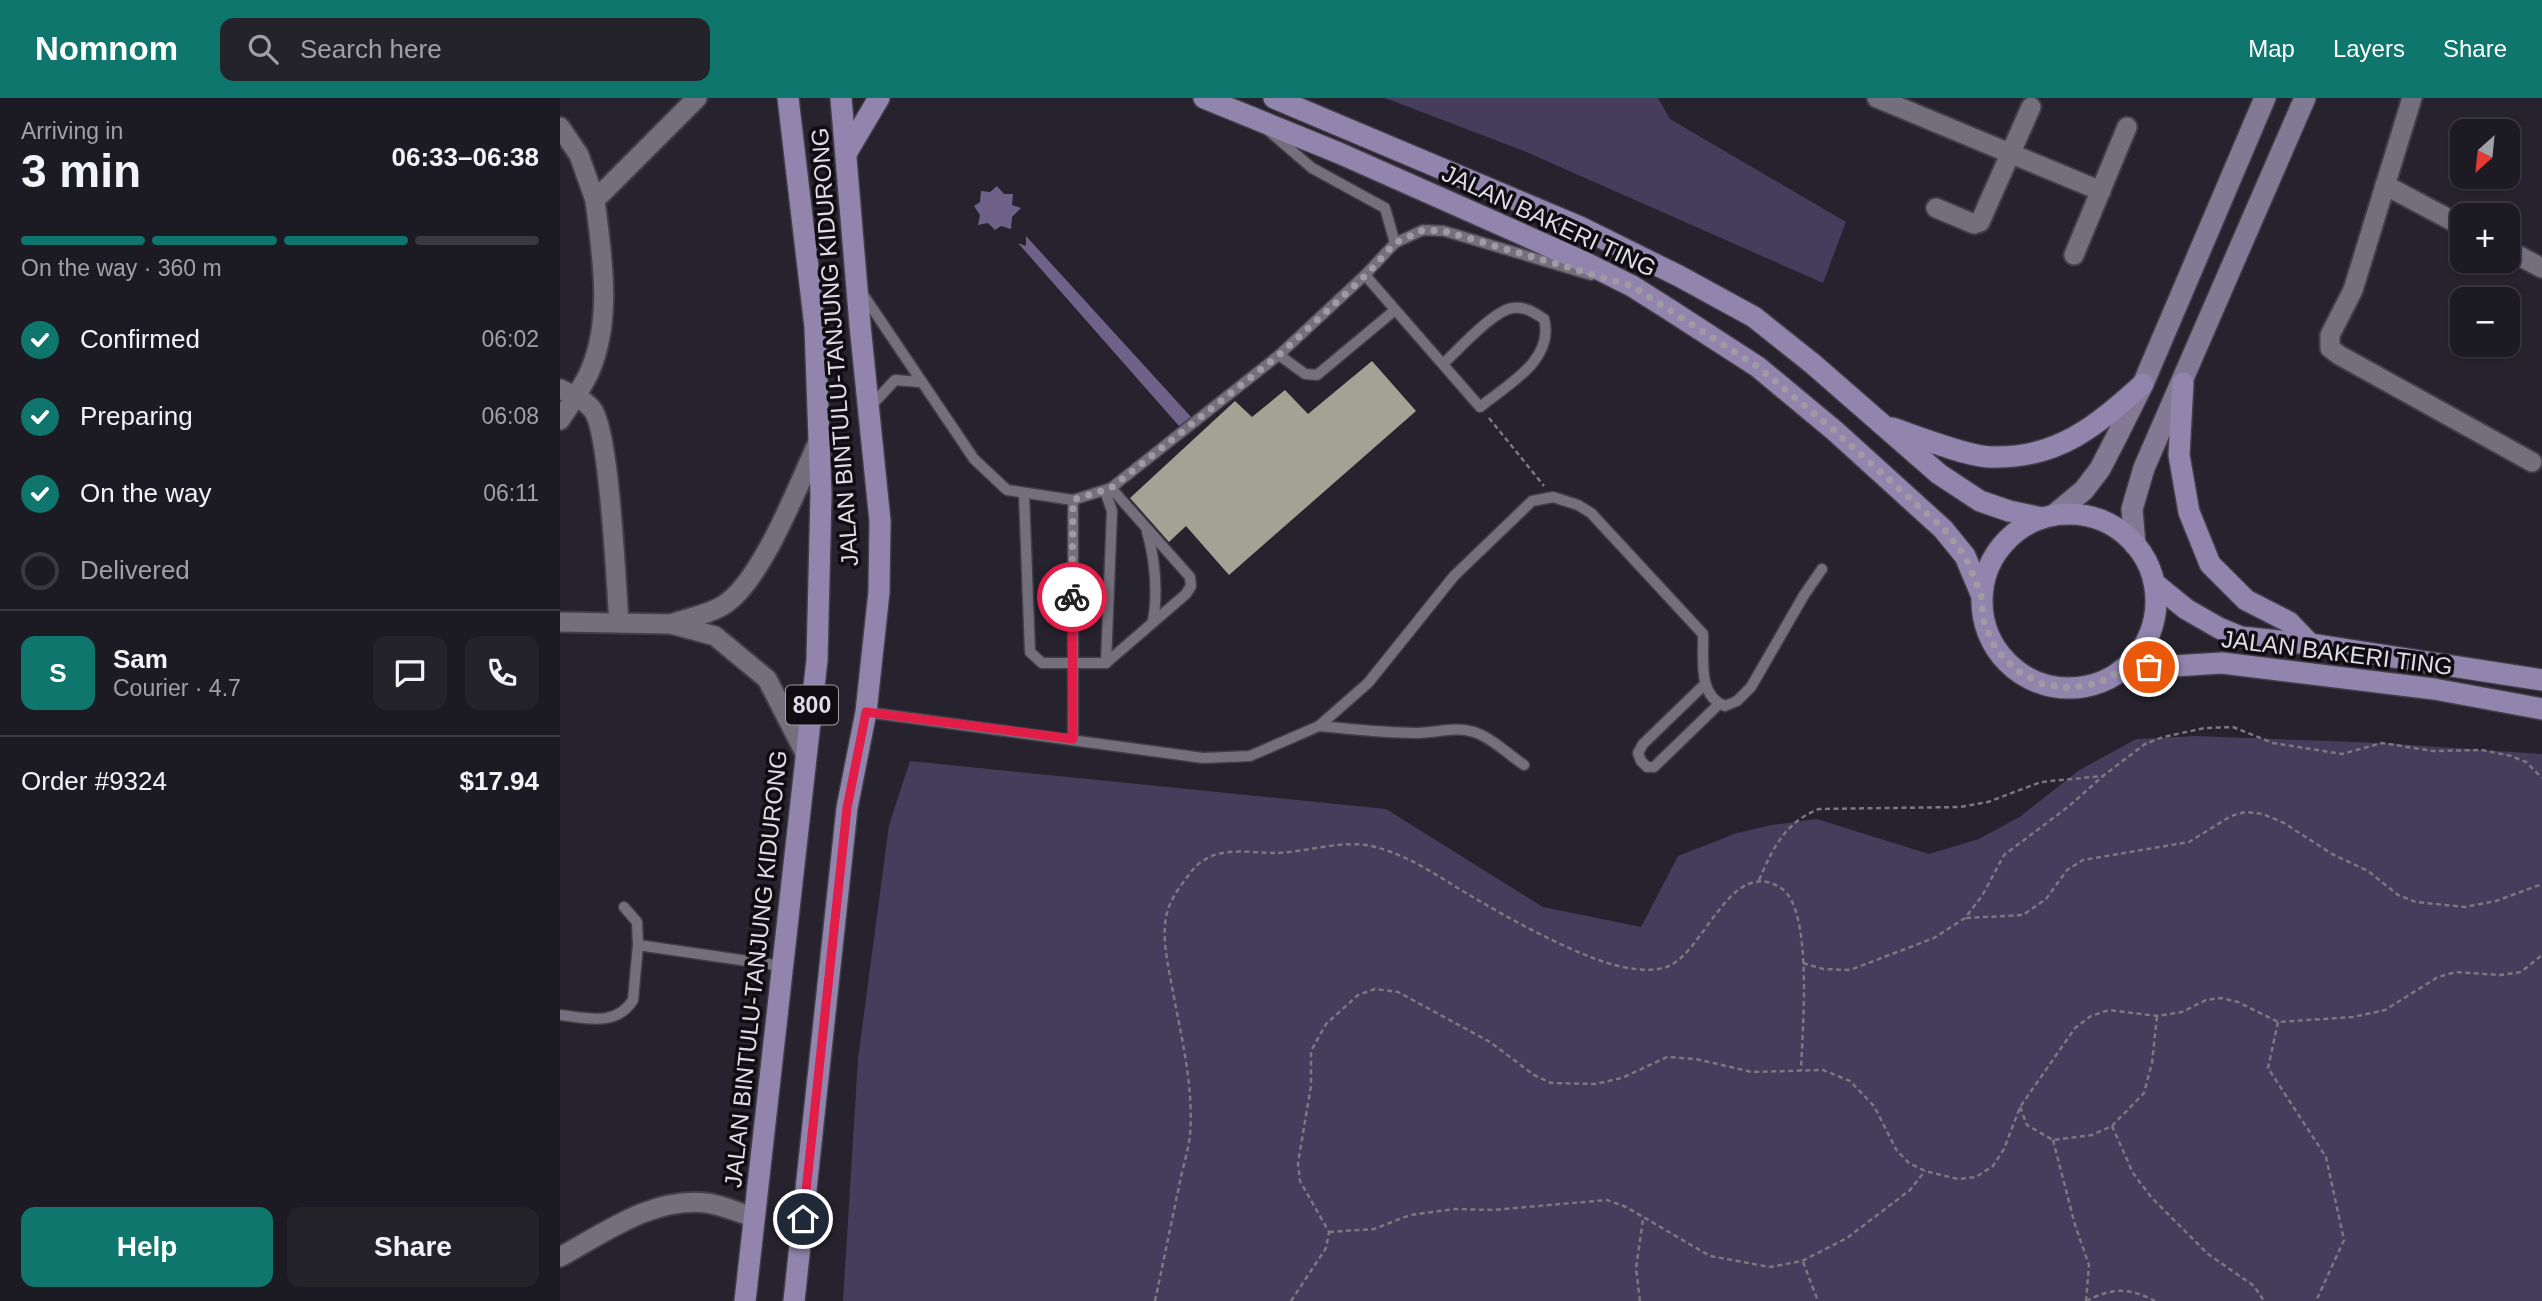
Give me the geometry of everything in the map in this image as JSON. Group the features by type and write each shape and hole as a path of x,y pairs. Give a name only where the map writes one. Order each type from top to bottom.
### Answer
{"main road":[{"name":"JALAN BINTULU-TANJUNG KIDURONG","path":"745,1301 817,660 821,495 815,327 788,98"},
{"name":"JALAN BINTULU-TANJUNG KIDURONG","path":"794,1301 847,808 866,712 879,592 880,521 867,410 841,98"},
{"path":"847,152 879,98"},
{"name":"JALAN BAKERI TING","path":"1204,98 1252,116 1569,255 1632,286 1758,367 1835,431 1944,529 1965,556 1981,594"},
{"name":"JALAN BAKERI TING","path":"1274,98 1580,227 1679,276 1754,317 1939,474 1980,501 2009,511 2048,516"},
{"path":"2048,516 2076,514 2098,519 2118,530 2135,545 2147,562 2154,583 2156,607 2151,630 2141,651 2124,669 2099,683 2070,688 2042,684 2016,670 1996,649 1984,623 1981,594 1987,569 2000,547 2018,529 2048,516 2084,490 2100,469 2143,384 2265,98"},
{"path":"2135,545 2132,509 2141,478 2305,98"},
{"path":"2183,383 2179,455 2189,512 2210,564 2246,600 2289,622 2310,644"},
{"path":"1884,425 1989,457 2030,455 2077,438 2143,384"},
{"name":"JALAN BAKERI TING","path":"2154,583 2186,609 2241,637 2310,644 2542,680"},
{"name":"JALAN BAKERI TING","path":"2124,669 2222,663 2434,689 2542,709"}],"street":[{"path":"595,200 697,98"},
{"path":"1878,98 1908,104 2012,154 2101,191"},
{"path":"2412,98 2353,290 2330,335 2330,348 2532,462"},
{"path":"1936,208 1974,224 1980,222 2031,107"},
{"path":"560,127 579,155 595,200 604,276 600,339 590,372 568,393 560,420"},
{"path":"2074,255 2127,127"},
{"path":"2385,186 2450,220"},
{"path":"2520,256 2542,268"},
{"path":"568,393 593,410 599,421 605,451 620,622"},
{"path":"671,624 722,606 744,586 784,514 819,440"},
{"path":"560,622 671,624 715,636 767,679 806,755"},
{"path":"560,1257 626,1220 670,1204 707,1203 754,1217"}],"lane":[{"path":"1252,116 1312,168 1385,208 1395,243"},
{"path":"857,286 919,382 974,459 1007,490 1073,500 1108,490 1279,355 1366,275 1395,243 1423,230 1444,231 1632,286"},
{"path":"1366,275 1480,407 1538,358 1547,330 1544,319 1524,308 1512,308 1499,313 1444,363"},
{"path":"1279,355 1305,374 1317,375 1395,310"},
{"path":"867,410 895,380 919,382"},
{"path":"1024,494 1030,652 1042,663 1106,663 1186,594 1191,586 1190,577 1108,490"},
{"path":"1106,663 1112,511 1108,490"},
{"path":"866,712 1203,758 1251,756 1318,726 1368,683 1454,576 1532,501 1553,497 1578,505 1591,513 1703,634 1704,685 1719,704 1725,706 1737,701 1751,687 1822,569"},
{"path":"1073,500 1073,739"},
{"path":"1146,528 1151,547 1155,610 1153,622"},
{"path":"1704,685 1643,744 1638,753 1640,761 1647,767 1654,767 1719,704"},
{"path":"1318,726 1391,733 1430,733 1455,729 1473,732 1485,737 1524,765"},
{"path":"560,1015 607,1020 619,1015 633,1000 638,945 637,922 624,907"},
{"path":"638,945 782,966"}],"path":[{"path":"1480,407 1553,497"},
{"path":"1803,963 1822,968 1850,970 1934,937 1965,918 1982,896 2004,855 2145,744 2163,737 2205,727 2233,727 2273,743 2342,754 2382,743 2433,751 2482,750 2526,762 2542,778"},
{"path":"1758,881 1776,840 1802,816 1819,809 1960,807 1988,802 2041,782 2103,776"},
{"path":"1965,918 2023,915 2046,899 2067,870 2083,860 2189,842 2231,816 2245,811 2263,814 2284,824 2332,854 2368,871 2398,895 2416,902 2465,907 2496,901 2542,884"},
{"path":"1155,1301 1190,1135 1189,1074 1164,940 1166,914 1186,878 1206,858 1230,851 1278,853 1363,845 1399,853 1489,906 1594,958 1647,970 1669,966 1686,953 1733,893 1749,882 1758,881 1782,888 1793,903 1800,923 1803,963 1801,1071"},
{"path":"1291,1301 1326,1248 1329,1233 1300,1181 1298,1163 1311,1086 1311,1051 1326,1024 1358,995 1375,989 1398,992 1490,1042 1534,1075 1550,1083 1595,1084 1622,1078 1667,1057 1696,1059 1752,1072 1823,1070 1850,1081 1874,1107 1897,1151 1909,1163 1925,1171 1958,1179 1976,1177 1993,1166 2004,1149 2020,1107 2074,1028 2091,1016 2109,1010 2157,1016 2182,1012 2206,1000 2221,998 2238,1002 2278,1022 2353,1017 2385,1010 2438,977 2456,972 2500,975 2521,972 2542,955"},
{"path":"2020,1107 2027,1125 2053,1139 2092,1135 2112,1126 2144,1093 2152,1063 2157,1016"},
{"path":"2278,1022 2268,1068 2326,1157 2344,1240 2316,1301"},
{"path":"2112,1126 2133,1173 2151,1197 2208,1254 2254,1286 2264,1301"},
{"path":"2053,1139 2075,1225 2089,1265 2086,1301"},
{"path":"1329,1233 1374,1229 1410,1215 1455,1209 1493,1210 1607,1200 1626,1207 1643,1220 1710,1256 1770,1267 1802,1261 1847,1238 1910,1190 1925,1171"},
{"path":"1640,1301 1636,1268 1643,1220"},
{"path":"1802,1261 1818,1301"},
{"path":"2086,1301 2110,1289 2145,1296 2155,1301"}],"shaded area":[{"path":"1385,98 1658,98 1670,119 1846,222 1823,283 1524,151"},
{"path":"997,186 1004,194 1013,194 1012,205 1021,208 1012,217 1011,229 1001,226 995,230 988,223 978,225 980,215 974,206 980,202 981,191 990,192"},
{"path":"1026,236 1192,418 1179,426 1018,243 1026,246"},
{"path":"2196,736 2382,743 2542,754 2542,1301 843,1301 858,1059 889,825 910,761 1386,809 1543,907 1641,927 1678,856 1737,833 1817,819 1929,854 1979,839 2021,816 2078,771 2136,739"}],"building":[{"path":"1372,361 1416,411 1229,575 1186,526 1169,542 1130,498 1235,401 1252,417 1285,390 1308,414"}],"way so far":[{"path":"1072,597 1073,500 1111,488 1279,355 1366,275 1395,243 1423,230 1444,231 1632,286 1758,367 1835,431 1944,529 1965,556 1981,594 1984,623 1996,649 2016,670 2042,684 2070,688 2099,683 2124,669 2149,667"}],"route":[{"path":"803,1219 847,808 866,712 1073,739 1072,597"}]}
